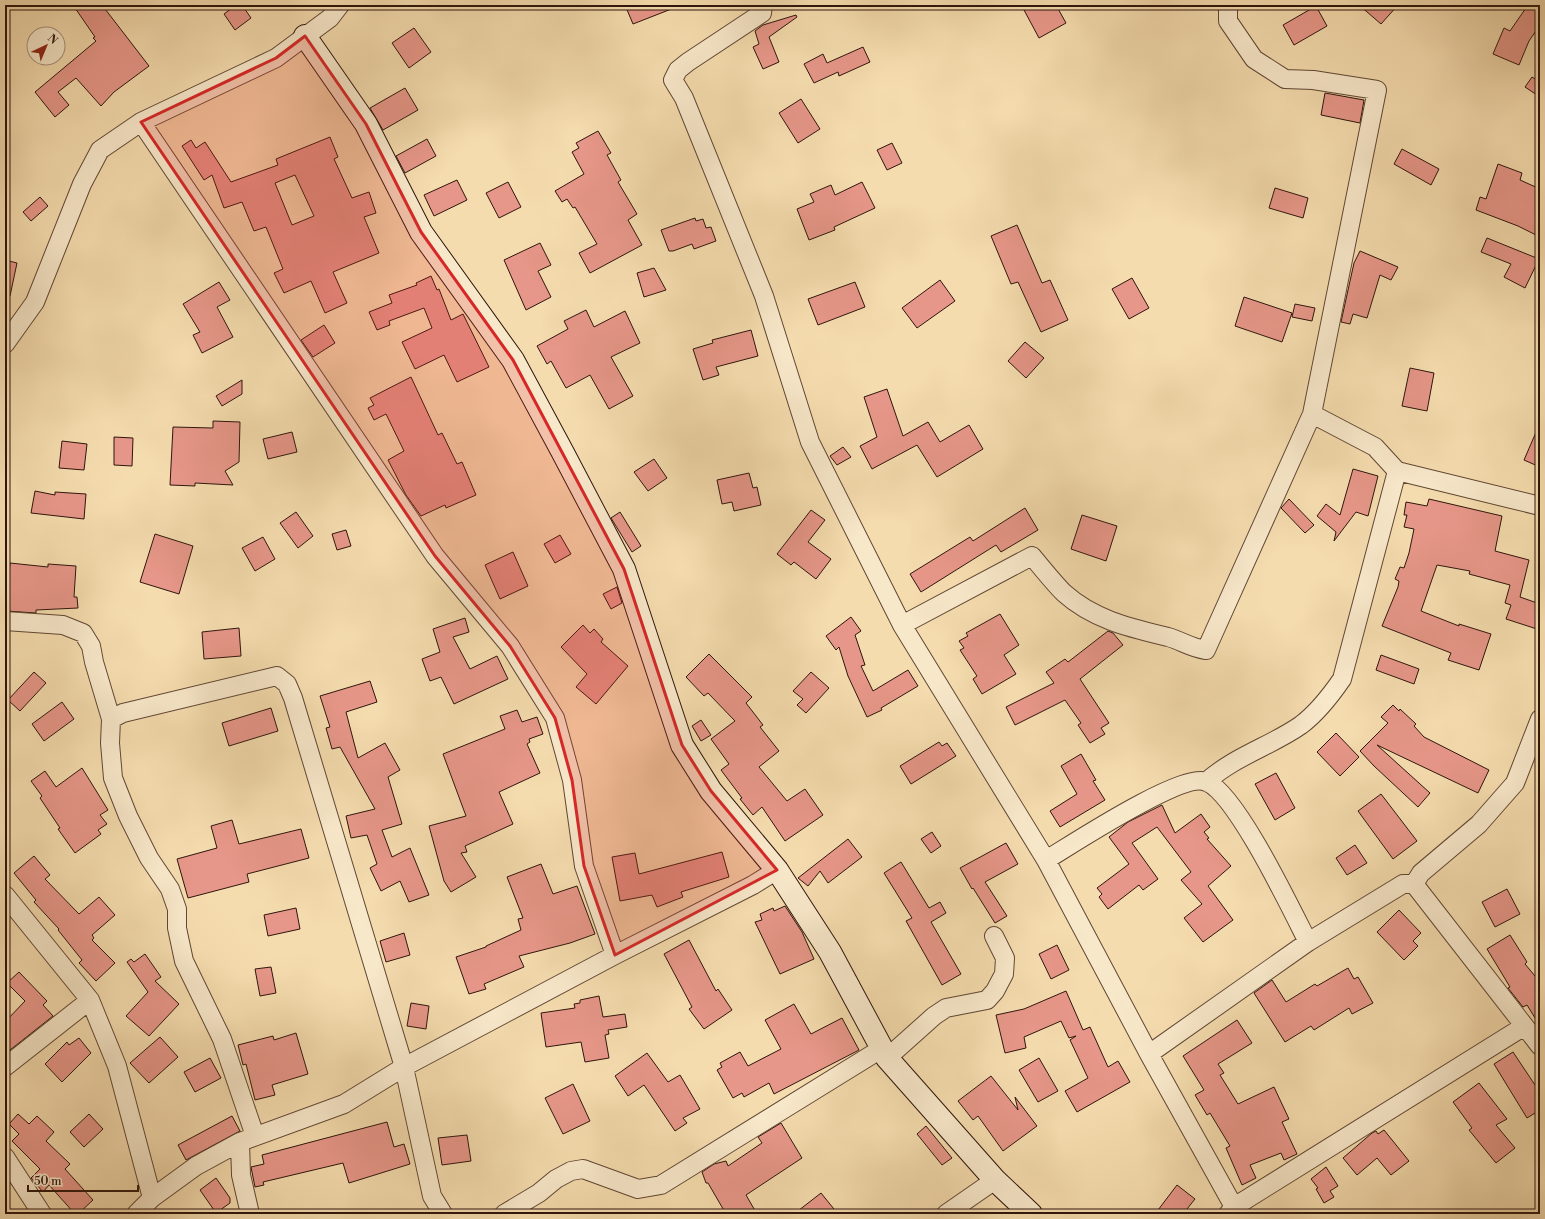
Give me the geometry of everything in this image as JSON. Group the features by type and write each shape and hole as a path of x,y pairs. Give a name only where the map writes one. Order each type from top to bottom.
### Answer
{"street":[{"path":"5,344 36,302 82,184 100,150 141,122 276,58 330,18 340,5"},
{"path":"764,5 762,13 688,62 678,70 673,80 684,98 764,296 810,442 902,625 1046,860 1231,1211 1523,1027"},
{"path":"902,625 1032,556 1065,593 1092,612 1123,627 1171,638 1193,649 1206,650 1312,414 1377,90 1313,80 1285,79 1254,59 1228,21 1228,5"},
{"path":"305,36 366,124 421,232 513,360 624,569 682,745 710,791 777,870 830,952 884,1054 995,1180 1031,1214"},
{"path":"141,122 435,556 510,646 555,718 572,780 584,866 615,955"},
{"path":"1312,414 1375,447 1398,471 1540,506"},
{"path":"1206,782 1221,768 1302,724 1331,695 1342,679 1398,471"},
{"path":"5,621 63,624 83,634 91,646 94,662 111,719 110,743 113,778 128,816 149,858 170,889 176,909 177,928 184,961 222,1039 248,1139 241,1175 250,1214"},
{"path":"111,719 123,713 277,676 288,684 404,1067 432,1196 443,1214"},
{"path":"1414,884 1421,873 1479,824 1515,783 1540,718"},
{"path":"1221,768 1224,794"},
{"path":"1046,860 1157,795 1190,781 1206,782 1224,794 1241,819 1308,942"},
{"path":"136,1214 152,1198 196,1166 248,1139 344,1104 404,1067 615,955 754,885 777,870"},
{"path":"1149,1054 1308,942 1403,884 1414,884"},
{"path":"1414,884 1523,1027 1540,1046"},
{"path":"5,895 90,1000 117,1066 152,1198"},
{"path":"504,1214 539,1193 556,1179 571,1171 583,1169 638,1189 661,1185 884,1054 946,1008 987,1000 995,991 1004,974 1005,958 994,936"},
{"path":"5,1067 90,1000"},
{"path":"5,1157 42,1214"},
{"path":"946,1214 995,1180"}],"highlighted area":[{"path":"305,36 366,124 421,232 513,360 624,569 682,745 711,791 777,870 615,955 584,866 572,780 555,718 510,646 435,556 141,122 276,58"}],"building":[{"path":"73,5 102,5 149,66 114,92 101,106 76,78 58,92 69,105 55,117 35,92 96,41 93,38 95,37"},
{"path":"236,5 242,5 251,18 235,30 224,14"},
{"path":"625,5 679,5 679,6 633,24"},
{"path":"1033,5 1056,5 1066,23 1039,38 1024,10"},
{"path":"1359,5 1398,5 1381,24"},
{"path":"1528,5 1536,5 1540,8 1540,25 1529,41 1519,65 1493,54 1504,28 1510,31"},
{"path":"1316,6 1327,26 1294,45 1283,25"},
{"path":"796,15 797,17 769,37 779,62 763,69 753,47 759,44 755,31 763,25"},
{"path":"414,28 431,52 409,68 392,43"},
{"path":"863,47 870,62 839,76 838,72 814,83 804,64 823,54 827,63"},
{"path":"1532,77 1540,82 1540,97 1525,87"},
{"path":"405,88 418,110 383,130 370,108"},
{"path":"1325,93 1364,100 1360,123 1321,115"},
{"path":"801,99 820,129 798,143 779,113"},
{"path":"598,131 611,153 607,155 621,180 618,182 637,214 628,220 642,245 590,273 579,253 597,244 575,207 573,208 567,199 562,202 555,191 584,174 572,152 579,148 576,143"},
{"path":"330,137 338,157 334,159 352,198 369,192 376,213 364,217 379,253 333,272 347,303 325,313 311,281 284,293 274,273 283,269 266,227 254,231 242,202 224,208 212,175 204,180 182,146 191,140 196,148 205,142 231,182 278,165 276,159","holes":["295,175 314,216 292,225 275,183"]},
{"path":"427,139 436,156 405,173 396,156"},
{"path":"892,143 902,163 887,170 877,150"},
{"path":"1402,149 1439,169 1431,185 1394,164"},
{"path":"1498,164 1522,173 1520,180 1540,189 1540,237 1518,226 1476,210 1480,197 1486,199"},
{"path":"457,180 467,200 434,216 424,195"},
{"path":"508,182 521,207 499,218 486,193"},
{"path":"862,182 875,208 834,227 835,230 809,240 797,209 814,202 810,194 831,185 835,195"},
{"path":"1275,188 1308,198 1303,218 1269,208"},
{"path":"40,197 48,206 31,221 23,212"},
{"path":"695,218 696,221 703,219 706,228 711,227 716,241 694,249 692,244 669,251 661,230"},
{"path":"1017,225 1042,283 1050,280 1068,320 1041,332 1018,282 1011,284 991,236"},
{"path":"1487,238 1539,259 1525,288 1504,277 1511,264 1481,252"},
{"path":"540,243 551,265 538,271 551,297 526,310 504,260"},
{"path":"1360,251 1398,267 1391,280 1380,275 1367,318 1353,314 1350,324 1341,322 1354,263"},
{"path":"5,260 17,263 10,296 5,295"},
{"path":"654,268 666,290 644,297 637,273"},
{"path":"431,276 437,290 439,289 451,320 463,314 489,367 457,382 444,355 415,369 402,342 432,328 424,308 389,321 390,325 377,330 369,312 392,303 389,295 417,285 416,283"},
{"path":"1132,278 1149,308 1129,319 1112,289"},
{"path":"940,280 955,301 917,328 902,308"},
{"path":"219,282 230,300 217,307 233,337 202,353 193,335 200,332 183,304"},
{"path":"855,282 865,307 818,325 808,299"},
{"path":"1244,297 1292,313 1282,342 1235,326"},
{"path":"1295,304 1315,308 1312,321 1292,317"},
{"path":"586,310 594,327 625,311 640,343 611,357 633,396 609,409 590,375 566,388 551,361 547,364 537,346 568,329 564,321"},
{"path":"324,325 335,343 313,357 301,340"},
{"path":"751,330 758,356 716,367 719,375 703,380 693,349 713,343 712,340"},
{"path":"1025,342 1044,358 1026,378 1008,361"},
{"path":"1410,368 1434,373 1427,411 1402,406"},
{"path":"411,377 438,435 442,433 457,464 462,462 476,495 446,508 445,505 421,516 406,495 388,460 404,451 386,414 374,420 368,408 374,405 370,398"},
{"path":"242,380 242,394 222,406 216,396"},
{"path":"887,389 903,436 928,422 940,442 969,425 983,449 937,477 917,445 872,469 860,446 877,437 864,397"},
{"path":"213,421 240,422 239,462 225,471 233,485 195,483 195,486 170,485 173,427 213,428"},
{"path":"1540,423 1540,467 1524,460"},
{"path":"292,432 297,452 268,459 263,439"},
{"path":"114,437 133,438 132,466 114,465"},
{"path":"62,441 87,444 84,470 59,468"},
{"path":"843,447 851,457 837,465 830,456"},
{"path":"654,459 667,478 648,491 634,472"},
{"path":"1353,469 1378,476 1368,516 1356,512 1334,541 1336,532 1317,516 1326,504 1340,515"},
{"path":"749,473 753,488 757,487 761,505 734,511 732,502 722,504 717,480"},
{"path":"35,491 55,495 55,492 86,494 84,519 31,513"},
{"path":"1289,499 1314,525 1305,533 1281,508"},
{"path":"1429,499 1502,516 1495,551 1529,560 1520,597 1540,604 1540,630 1506,619 1511,605 1505,603 1510,585 1469,574 1470,571 1437,565 1421,611 1459,626 1459,624 1491,634 1479,670 1448,660 1451,653 1382,626 1398,587 1399,581 1395,579 1400,567 1404,568 1414,529 1404,527 1407,515 1404,515 1406,502 1427,506"},
{"path":"1025,508 1038,530 1001,552 996,545 921,592 910,574 970,537 973,541"},
{"path":"811,510 825,520 808,542 831,559 816,579 794,562 791,565 777,554"},
{"path":"296,512 313,536 298,548 280,523"},
{"path":"620,512 641,546 632,552 611,518"},
{"path":"1082,515 1117,526 1106,561 1071,549"},
{"path":"346,530 351,546 337,550 332,534"},
{"path":"155,534 193,546 179,594 140,582"},
{"path":"560,535 571,554 555,563 544,544"},
{"path":"263,537 275,559 255,571 242,548"},
{"path":"513,552 528,586 500,599 485,565"},
{"path":"10,563 48,567 48,564 76,566 74,597 77,597 78,608 36,610 36,613 6,611 5,591 7,591"},
{"path":"617,587 622,603 611,609 603,594"},
{"path":"1000,614 1019,645 1004,655 1016,674 982,694 973,679 977,676 960,650 964,648 959,641 968,636 966,633"},
{"path":"851,617 861,631 855,635 865,665 861,666 873,691 908,670 918,686 881,708 882,710 867,717 848,676 839,647 836,650 826,636"},
{"path":"465,618 469,632 453,637 470,669 497,656 508,679 454,704 441,677 430,681 422,659 440,652 433,629"},
{"path":"583,625 590,633 594,629 603,639 601,642 628,666 596,704 576,687 587,674 561,647"},
{"path":"239,628 241,656 204,659 202,632"},
{"path":"1108,631 1113,633 1123,645 1080,679 1109,723 1101,728 1105,734 1090,743 1078,725 1081,723 1065,700 1015,725 1006,707 1054,683 1046,672 1065,659 1068,662"},
{"path":"709,654 752,697 746,703 763,725 760,727 779,751 759,767 787,801 805,789 823,815 785,841 762,807 753,815 740,799 742,798 721,770 729,764 711,739 735,721 708,693 704,696 686,677"},
{"path":"1381,655 1419,669 1414,684 1376,670"},
{"path":"34,672 46,683 20,711 8,700"},
{"path":"811,672 829,688 806,713 797,705 803,699 793,691"},
{"path":"370,681 377,702 346,712 358,758 385,743 400,770 388,777 402,824 382,830 392,857 410,848 429,895 409,902 400,881 381,891 370,868 377,864 367,835 351,838 346,816 375,809 340,747 332,749 326,728 330,727 320,696"},
{"path":"62,702 74,719 44,741 32,724"},
{"path":"1393,705 1399,711 1400,709 1416,724 1414,726 1424,737 1489,770 1478,793 1377,745 1430,793 1418,807 1374,766 1360,751 1388,723 1381,717"},
{"path":"271,708 278,731 229,746 222,723"},
{"path":"517,710 522,722 537,717 543,734 529,739 530,742 527,744 540,773 499,792 513,824 465,846 467,852 461,853 476,877 451,892 444,881 429,826 466,816 443,754 505,729 500,716"},
{"path":"701,720 711,735 701,741 692,726"},
{"path":"1336,733 1359,757 1340,776 1317,752"},
{"path":"939,742 942,746 947,743 956,756 911,784 900,766"},
{"path":"1081,754 1096,780 1093,781 1105,800 1060,827 1050,811 1077,794 1061,766"},
{"path":"82,768 108,810 100,815 107,824 98,830 101,834 75,853 58,829 60,828 40,798 42,796 31,781 45,771 56,787"},
{"path":"1276,773 1295,808 1275,820 1255,784"},
{"path":"1381,794 1417,841 1393,859 1358,811"},
{"path":"1162,805 1175,833 1201,814 1210,827 1204,832 1209,838 1207,839 1231,866 1208,886 1233,920 1203,942 1184,918 1202,904 1181,880 1191,872 1157,827 1132,843 1158,879 1143,890 1139,885 1108,909 1099,897 1102,894 1097,888 1129,864 1109,837 1128,822"},
{"path":"232,820 239,844 301,829 309,858 247,874 249,882 188,898 177,859 217,848 211,826"},
{"path":"932,832 941,846 931,853 921,839"},
{"path":"848,839 862,857 828,883 820,871 808,886 798,878"},
{"path":"1006,843 1018,864 985,882 1007,916 995,923 960,868"},
{"path":"1355,845 1367,863 1347,875 1336,858"},
{"path":"722,852 729,877 681,892 683,897 657,907 652,895 620,901 612,857 635,853 639,874"},
{"path":"34,856 50,875 45,879 79,914 99,897 115,915 92,935 94,938 92,940 115,963 96,981 79,963 82,960 58,930 59,929 34,902 36,900 14,873"},
{"path":"901,862 929,908 940,902 946,913 931,922 961,974 942,985 906,921 912,918 884,873"},
{"path":"541,864 553,894 577,886 595,934 570,943 519,956 524,967 484,984 486,989 469,994 456,957 486,947 521,930 518,919 523,918 507,877"},
{"path":"1507,889 1520,914 1495,927 1482,902"},
{"path":"785,906 802,932 814,959 780,974 755,922 762,920 760,914 773,908 774,911"},
{"path":"296,908 300,929 268,936 264,915"},
{"path":"1399,910 1421,933 1413,941 1418,946 1404,960 1377,932"},
{"path":"404,933 410,955 386,962 380,941"},
{"path":"1510,935 1527,962 1525,964 1540,982 1540,1026 1527,1005 1523,1007 1508,988 1510,987 1487,949"},
{"path":"689,940 716,991 718,989 732,1010 704,1029 689,1009 692,1007 664,954"},
{"path":"1057,945 1069,970 1051,979 1039,954"},
{"path":"145,954 161,977 155,981 179,1004 149,1036 126,1016 148,992 127,962 131,959 134,962"},
{"path":"271,967 276,993 260,996 255,969"},
{"path":"1348,968 1354,979 1358,977 1373,1003 1352,1014 1349,1008 1314,1030 1311,1026 1285,1042 1254,993 1272,980 1286,1002 1315,984 1317,986"},
{"path":"19,972 47,1001 43,1005 53,1016 5,1054 5,1022 25,1001 7,983"},
{"path":"1066,991 1083,1030 1090,1027 1108,1067 1118,1061 1130,1082 1077,1112 1065,1091 1088,1078 1070,1040 1076,1036 1069,1038 1061,1021 1024,1037 1026,1048 1005,1053 996,1015 1024,1009"},
{"path":"599,996 603,1017 625,1014 627,1027 608,1030 609,1034 605,1035 609,1058 585,1062 581,1042 546,1047 541,1013 575,1008 574,1004 580,1003 580,1000"},
{"path":"411,1003 429,1006 426,1029 407,1026"},
{"path":"794,1004 811,1034 842,1018 859,1050 774,1094 769,1083 744,1097 742,1093 733,1098 717,1070 722,1067 720,1063 740,1052 748,1066 781,1049 765,1020"},
{"path":"1237,1020 1252,1043 1218,1064 1224,1073 1220,1075 1238,1104 1274,1087 1289,1119 1282,1122 1297,1154 1284,1160 1281,1153 1250,1165 1256,1178 1242,1185 1226,1148 1230,1146 1210,1113 1207,1115 1195,1095 1204,1090 1183,1056"},
{"path":"296,1033 308,1074 272,1085 275,1095 255,1100 246,1064 243,1065 238,1045 273,1036 274,1040"},
{"path":"160,1037 178,1057 149,1083 130,1063"},
{"path":"79,1038 91,1053 62,1082 45,1064 67,1042 69,1045"},
{"path":"1513,1052 1535,1085 1540,1082 1540,1110 1527,1118 1494,1064"},
{"path":"647,1053 668,1082 680,1075 700,1109 683,1118 687,1123 675,1131 644,1085 628,1096 615,1076"},
{"path":"210,1058 221,1078 195,1092 184,1072"},
{"path":"1039,1058 1058,1091 1038,1102 1019,1070"},
{"path":"991,1076 1018,1110 1015,1097 1037,1126 1003,1151 978,1116 973,1120 958,1101"},
{"path":"1479,1083 1507,1119 1496,1125 1515,1148 1496,1163 1469,1130 1472,1128 1453,1102"},
{"path":"573,1084 590,1121 563,1134 545,1098"},
{"path":"18,1114 29,1124 37,1116 54,1132 46,1141 70,1164 65,1169 93,1200 78,1214 75,1214 49,1185 43,1192 31,1178 40,1169 12,1141 19,1134 9,1124"},
{"path":"89,1114 103,1129 84,1147 70,1132"},
{"path":"232,1116 240,1131 186,1160 178,1145"},
{"path":"387,1122 394,1147 404,1144 410,1164 349,1183 343,1163 263,1182 264,1185 255,1187 251,1167 264,1164 262,1155"},
{"path":"781,1123 802,1158 746,1195 757,1214 726,1214 708,1183 706,1183 702,1172 714,1164 726,1161 728,1166 762,1143 758,1137"},
{"path":"926,1126 952,1158 942,1165 917,1134"},
{"path":"1384,1130 1409,1161 1391,1175 1377,1158 1357,1175 1343,1158 1372,1133 1376,1131 1378,1134"},
{"path":"467,1135 471,1161 442,1165 438,1138"},
{"path":"1326,1167 1338,1186 1330,1191 1334,1197 1324,1203 1316,1189 1318,1188 1311,1179"},
{"path":"216,1178 230,1198 230,1203 216,1213 200,1190"},
{"path":"1177,1185 1195,1199 1183,1214 1155,1214"},
{"path":"821,1193 838,1214 794,1214"}]}
